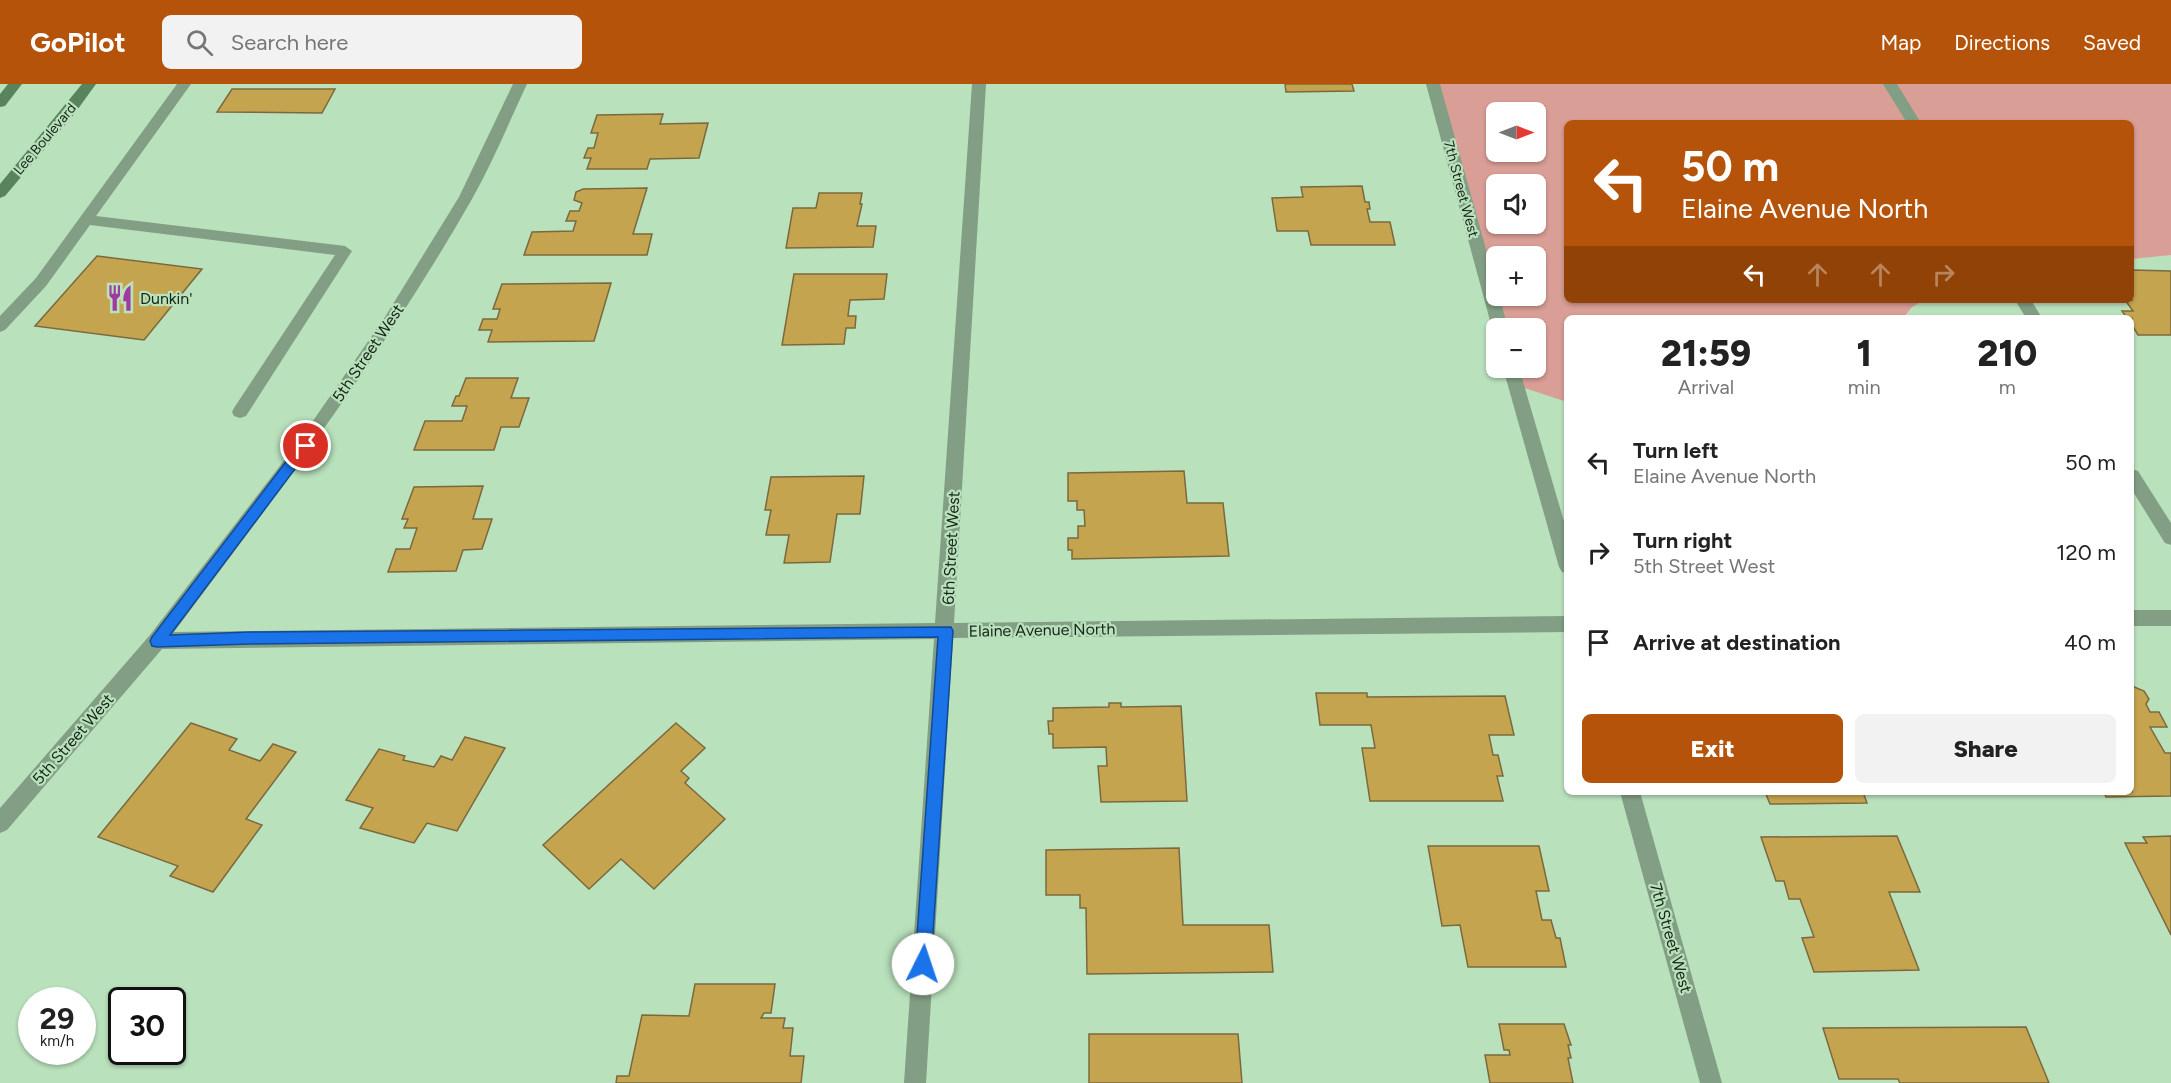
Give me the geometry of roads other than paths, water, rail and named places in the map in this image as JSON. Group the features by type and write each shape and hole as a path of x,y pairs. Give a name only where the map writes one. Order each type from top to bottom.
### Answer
{"main road":[{"path":"0,103 15,84"},
{"name":"Lee Boulevard","path":"0,193 89,84"}],"street":[{"path":"0,326 41,282 184,84"},
{"name":"5th Street West","path":"0,823 157,641 306,446 390,321 466,197 520,84"},
{"name":"6th Street West","path":"915,1083 946,631 979,84"},
{"name":"7th Street West","path":"1433,84 1497,318"},
{"path":"1890,84 1912,120"},
{"path":"86,220 345,251 240,412"},
{"path":"1514,378 1564,553"},
{"path":"2134,479 2171,538"},
{"path":"2134,618 2171,618"},
{"name":"Elaine Avenue North","path":"157,641 250,638 1564,624"},
{"name":"7th Street West","path":"1631,795 1711,1083"}],"place":[{"name":"Dunkin'","path":"120,298"}]}
